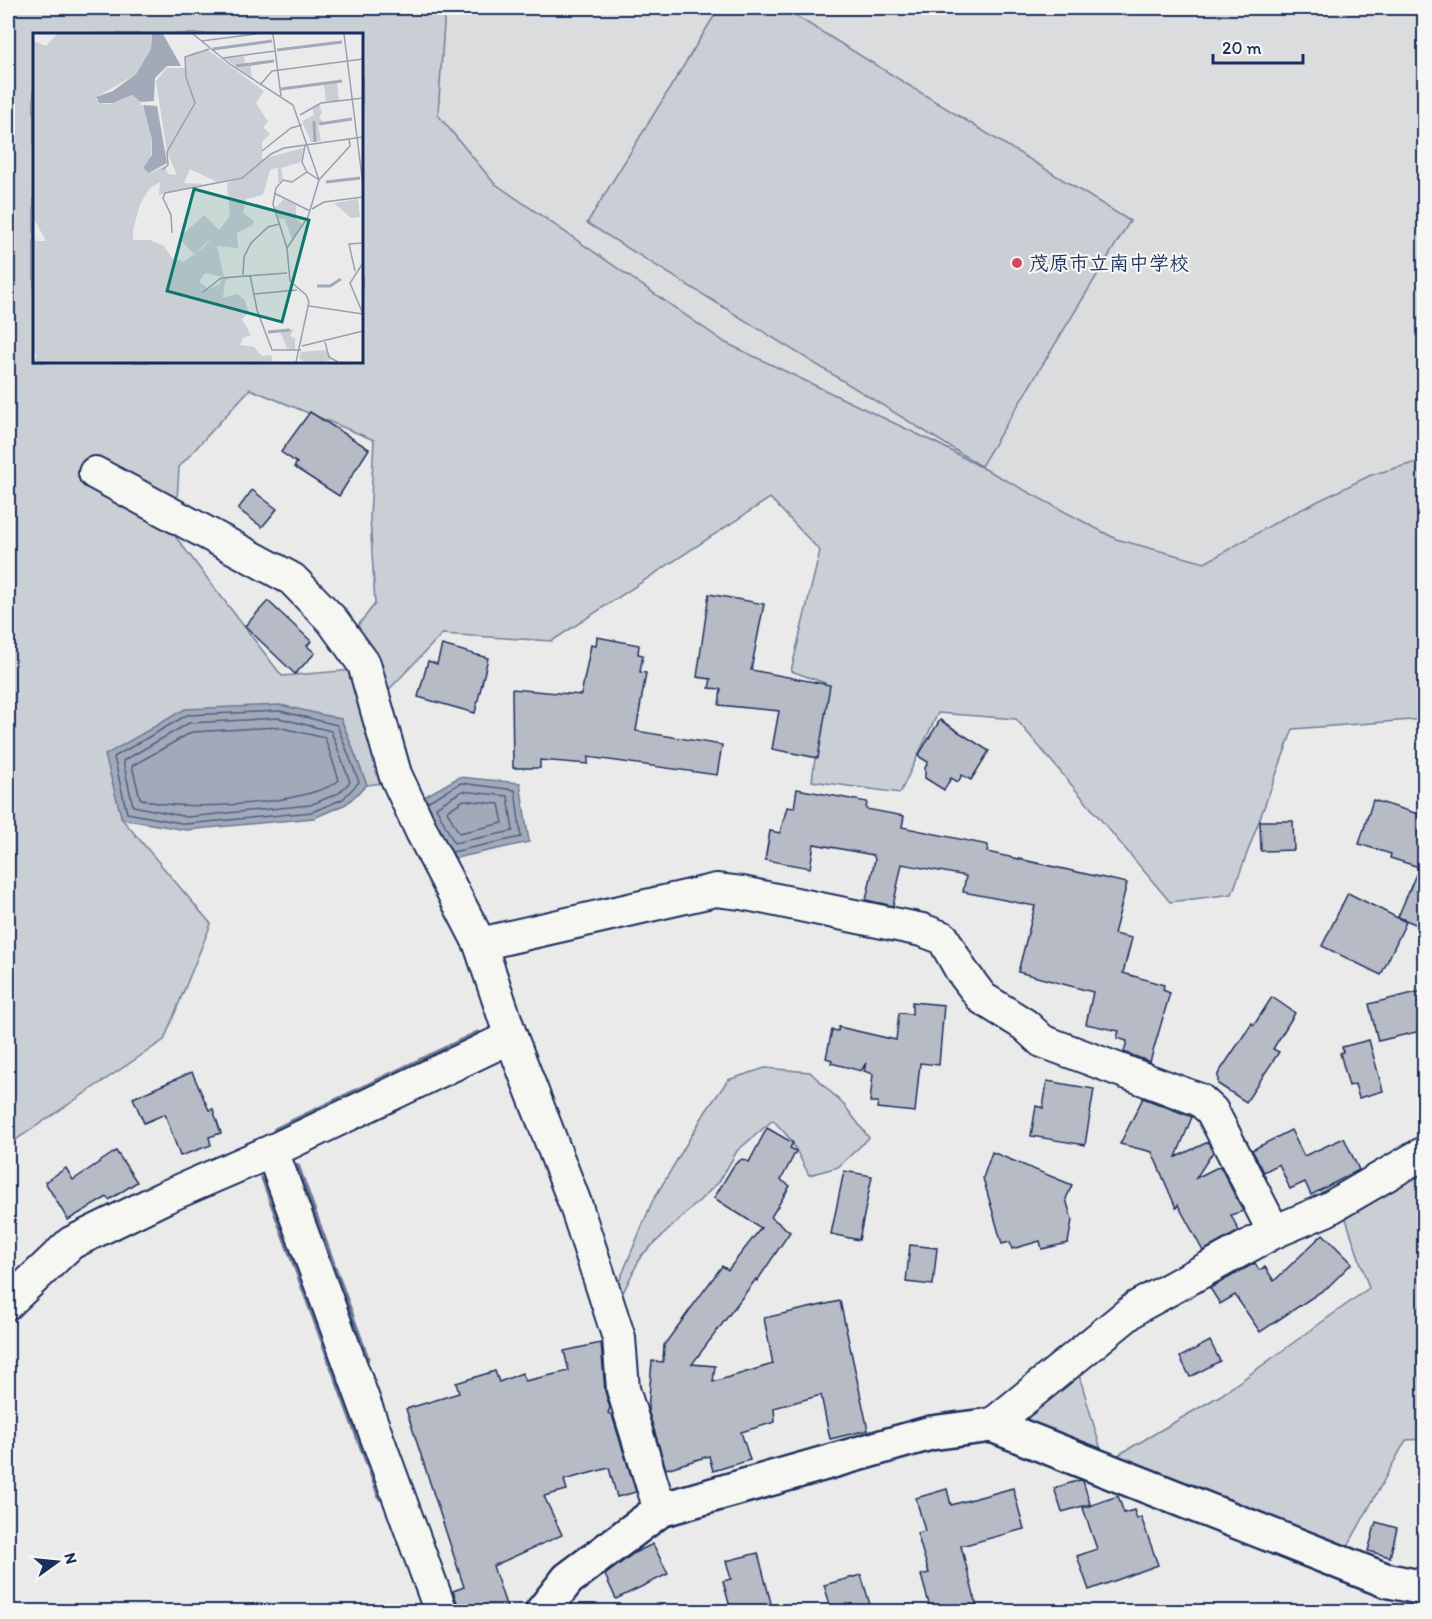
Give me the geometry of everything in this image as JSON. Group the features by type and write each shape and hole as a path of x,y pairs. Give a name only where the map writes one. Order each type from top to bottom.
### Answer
{"street":[{"path":"95,472 292,579 332,620 364,664 395,774 480,944 511,1037 576,1206 615,1327 623,1389 660,1510"},
{"path":"480,944 716,890 742,893 922,930 943,938 961,970 982,998 1025,1025 1042,1041 1200,1100 1212,1111 1274,1232"},
{"path":"8,1303 71,1243 163,1198 272,1151 511,1037"},
{"path":"272,1151 441,1611"},
{"path":"992,1425 1137,1307 1274,1232 1326,1210 1425,1153"},
{"path":"542,1611 568,1579 660,1510 931,1433 992,1425 1386,1580 1425,1588"}],"shaded area":[{"path":"8,8 445,8 438,115 494,183 726,343 938,444 1116,539 1205,563 1280,520 1371,475 1424,460 1424,719 1293,729 1232,894 1170,902 1016,719 938,713 900,793 812,781 825,683 791,671 820,551 770,498 552,641 442,634 382,697 355,629 375,604 370,517 374,440 250,389 179,467 175,536 282,676 354,670 391,782 367,785 341,719 106,755 122,819 211,924 164,1040 8,1145"},
{"name":"茂原市立南中学校","path":"445,8 1424,8 1424,460 1371,475 1280,520 1205,563 1116,539 938,444 726,343 494,183 438,115"},
{"path":"719,8 783,8 1130,221 981,466 587,223"},
{"path":"765,1068 810,1072 845,1106 869,1138 838,1167 809,1175 791,1140 773,1120 737,1151 719,1182 641,1256 617,1305 614,1294 652,1202 706,1111 728,1080"},
{"path":"1424,1167 1424,1439 1406,1440 1344,1553 1113,1458 1221,1395 1369,1288 1344,1213"},
{"path":"1075,1361 1102,1453 1024,1429 1018,1407"}],"water":[{"path":"280,705 341,719 367,785 346,804 314,818 186,830 122,819 105,755 185,709"},
{"path":"459,777 520,783 529,842 447,860 417,801"}],"building":[{"path":"310,412 369,449 339,496 294,467 297,463 281,452"},
{"path":"252,490 277,509 262,527 238,509"},
{"path":"709,594 764,604 751,670 830,685 818,758 772,749 779,711 719,705 721,689 709,688 711,679 697,677"},
{"path":"268,601 311,641 307,646 315,653 295,674 245,626"},
{"path":"597,637 639,645 638,654 643,655 640,672 646,673 636,731 722,745 717,775 588,757 588,764 540,760 540,768 513,768 512,689 581,695 591,645 596,646"},
{"path":"442,645 488,658 475,713 418,697 428,661 437,664"},
{"path":"940,720 989,751 971,780 962,775 958,782 951,778 944,790 925,778 925,768 928,762 918,756"},
{"path":"797,789 867,802 866,809 904,816 902,827 988,845 987,852 1127,883 1114,934 1132,938 1123,973 1164,985 1163,990 1170,993 1150,1062 1124,1052 1127,1041 1117,1038 1119,1031 1086,1024 1093,992 1018,972 1035,906 963,892 966,876 902,864 893,906 866,900 875,859 873,855 814,844 810,868 765,860 770,831 780,833 787,807 794,808"},
{"path":"1373,800 1425,816 1425,928 1398,917 1419,867 1390,858 1391,854 1359,844"},
{"path":"1260,821 1293,821 1294,850 1261,851"},
{"path":"1348,893 1406,922 1381,975 1322,946"},
{"path":"1425,990 1425,1030 1378,1041 1369,1004"},
{"path":"1272,997 1295,1013 1273,1049 1279,1052 1246,1102 1218,1084 1218,1074"},
{"path":"912,1002 944,1005 939,1065 920,1063 915,1112 877,1108 878,1102 870,1102 873,1074 864,1071 866,1063 861,1071 831,1063 832,1060 826,1058 832,1030 838,1031 839,1027 896,1040 899,1013 912,1014"},
{"path":"1369,1040 1383,1091 1359,1098 1355,1084 1349,1086 1340,1053 1343,1052 1342,1047"},
{"path":"192,1072 209,1110 213,1109 221,1133 209,1137 211,1145 180,1156 165,1114 144,1123 133,1098"},
{"path":"1047,1081 1094,1089 1085,1145 1031,1136 1036,1106 1043,1108"},
{"path":"1143,1098 1192,1117 1176,1157 1208,1142 1213,1152 1196,1178 1220,1166 1243,1211 1231,1215 1239,1231 1203,1251 1178,1205 1176,1208 1152,1152 1120,1144"},
{"path":"767,1128 793,1143 790,1148 796,1151 781,1180 790,1186 771,1217 790,1232 757,1281 756,1279 692,1364 715,1366 713,1382 773,1364 764,1318 840,1301 868,1430 830,1439 821,1395 774,1408 775,1422 741,1432 750,1460 713,1471 709,1456 666,1469 648,1410 652,1361 663,1362 664,1345 722,1266 728,1270 761,1228 714,1198 734,1165 742,1159 749,1162"},
{"path":"1291,1130 1304,1156 1344,1138 1359,1170 1311,1195 1305,1182 1290,1189 1279,1164 1264,1172 1252,1150"},
{"path":"116,1151 137,1182 109,1200 107,1197 68,1220 45,1182 66,1168 73,1180"},
{"path":"992,1152 1072,1185 1066,1199 1072,1220 1068,1243 1042,1249 1040,1241 1012,1249 1010,1242 1002,1244 983,1178"},
{"path":"844,1171 872,1176 859,1240 831,1234"},
{"path":"1323,1234 1352,1263 1328,1287 1260,1332 1235,1295 1220,1304 1210,1288 1255,1263 1259,1270 1265,1267 1274,1281"},
{"path":"910,1245 937,1248 933,1285 906,1282"},
{"path":"1210,1341 1220,1361 1190,1377 1180,1357"},
{"path":"601,1343 605,1391 610,1408 608,1413 612,1415 636,1492 617,1497 609,1468 564,1480 567,1490 544,1496 562,1535 493,1566 508,1611 460,1611 453,1591 464,1587 406,1409 459,1393 456,1383 495,1371 499,1382 522,1373 525,1381 569,1371 564,1351"},
{"path":"1083,1481 1090,1504 1062,1512 1054,1488"},
{"path":"1013,1488 1024,1529 961,1546 978,1611 931,1611 921,1575 929,1573 917,1533 925,1531 916,1498 947,1489 951,1505"},
{"path":"1118,1496 1124,1513 1134,1510 1137,1519 1141,1517 1158,1565 1089,1590 1077,1556 1097,1549 1083,1508"},
{"path":"1376,1522 1397,1528 1390,1557 1368,1551"},
{"path":"653,1544 668,1574 616,1599 605,1575 634,1553"},
{"path":"758,1553 773,1611 731,1611 723,1581 731,1579 726,1561"},
{"path":"861,1575 872,1611 832,1611 824,1585"}],"waterway":[{"path":"277,1131 478,1035"},
{"path":"296,1168 365,1358"},
{"path":"265,1178 382,1497"}],"place":[{"name":"茂原市立南中学校","path":"1017,263"}]}
